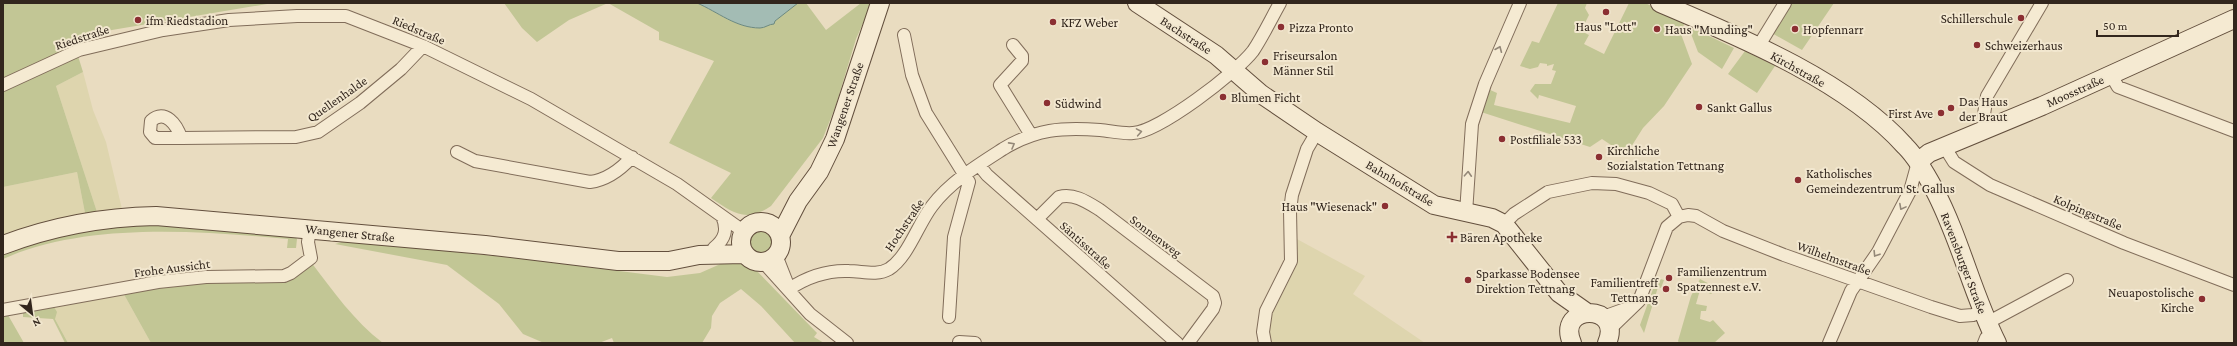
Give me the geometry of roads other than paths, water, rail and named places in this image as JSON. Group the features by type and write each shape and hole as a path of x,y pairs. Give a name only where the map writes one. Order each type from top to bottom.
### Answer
{"main road":[{"name":"Wangener Straße","path":"780,236 798,201 819,172 835,139 880,3"},
{"name":"Bachstraße","path":"1137,3 1216,55 1234,70"},
{"name":"Kirchstraße","path":"1660,3 1758,48 1811,75 1873,116 1906,146 1918,162"},
{"name":"Moosstraße","path":"1918,162 1929,153 1944,146 2111,75 2234,19"},
{"name":"Bahnhofstraße","path":"1234,70 1261,94 1316,132 1434,205 1492,218 1504,224"},
{"name":"Ravensburger Straße","path":"1918,162 1946,214 1989,331"},
{"name":"Wangener Straße","path":"766,222 798,201"},
{"name":"Wangener Straße","path":"3,245 36,233 73,224 135,217 191,218 485,245 618,261 669,261 706,252 742,234"},
{"path":"755,222 766,222 775,228 780,236 781,246 770,259 751,260 744,254 740,245 742,234 755,222"},
{"path":"1504,224 1559,293 1602,325"},
{"name":"Wangener Straße","path":"706,252 744,254"},
{"path":"1559,293 1571,323 1569,333 1572,343"},
{"path":"1571,323 1578,316 1602,325"}],"street":[{"name":"Hochstraße","path":"789,290 800,282 825,273 850,271 877,272 888,270 900,258 932,206 966,174 1004,149 1031,135 1048,130 1068,128 1131,134 1143,132 1161,124 1234,70 1253,51 1280,3"},
{"path":"1466,213 1472,124 1485,84 1520,3"},
{"path":"1758,48 1785,3"},
{"path":"1991,127 1984,114 1987,96 2042,3"},
{"name":"Riedstraße","path":"3,85 79,50 163,30 229,20 297,16 346,16 423,46 531,99 677,184 722,216 742,234"},
{"path":"904,35 912,75 926,113 939,136 966,174 969,182 954,237 949,317"},
{"path":"1013,45 1022,56 1022,61 1000,84 1031,135"},
{"name":"Quellenhalde","path":"181,138 296,136 318,132 360,103 401,69 423,46"},
{"path":"2111,75 2118,87 2234,131"},
{"path":"1265,343 1263,332 1266,311 1291,261 1290,210 1292,195 1307,149 1316,132"},
{"name":"Kolpingstraße","path":"1944,146 1954,162 1990,185 2124,243 2234,285"},
{"path":"457,152 475,161 590,182 604,178 618,170 632,157"},
{"path":"1829,343 1851,292 1878,252 1910,191 1918,162"},
{"name":"Säntisstraße","path":"979,165 987,175 1177,343"},
{"path":"1504,224 1514,214 1548,192 1592,182 1616,184 1649,193 1672,204 1679,217 1667,228 1639,301 1631,307 1623,318 1602,325"},
{"name":"Sonnenweg","path":"1036,219 1058,196 1071,196 1083,200 1100,210 1213,296 1215,303 1213,309 1188,343"},
{"path":"706,252 725,236 726,227 722,216"},
{"name":"Wilhelmstraße","path":"1679,217 1696,216 1723,231 1858,282 1960,316 1973,315 1989,331 2067,280"},
{"name":"Frohe Aussicht","path":"3,310 158,282 206,277 284,276 291,273 311,258 308,242 310,229"},
{"path":"770,259 789,290 810,314 847,343"},
{"path":"959,342 975,343"}],"water":[{"path":"697,3 798,3 775,21 774,24 760,28 743,25 727,19"}],"place":[{"name":"Haus \"Lott\"","path":"1606,12"},
{"name":"Schillerschule","path":"2021,18"},
{"name":"ifm Riedstadion","path":"138,20"},
{"name":"KFZ Weber","path":"1053,22"},
{"name":"Pizza Pronto","path":"1281,27"},
{"name":"Haus \"Munding\"","path":"1657,29"},
{"name":"Hopfennarr","path":"1795,29"},
{"name":"Schweizerhaus","path":"1977,45"},
{"name":"Friseursalon Männer Stil","path":"1265,62"},
{"name":"Blumen Ficht","path":"1223,97"},
{"name":"Südwind","path":"1047,103"},
{"name":"Sankt Gallus","path":"1699,107"},
{"name":"Das Haus der Braut","path":"1951,108"},
{"name":"First Ave","path":"1941,113"},
{"name":"Postfiliale 533","path":"1502,139"},
{"name":"Kirchliche Sozialstation Tettnang","path":"1599,157"},
{"name":"Katholisches Gemeindezentrum St. Gallus","path":"1798,180"},
{"name":"Haus \"Wiesenack\"","path":"1385,206"},
{"name":"Bären Apotheke","path":"1452,237"},
{"name":"Familienzentrum Spatzennest e.V.","path":"1669,278"},
{"name":"Sparkasse Bodensee Direktion Tettnang","path":"1468,280"},
{"name":"Familientreff Tettnang","path":"1666,289"},
{"name":"Neuapostolische Kirche","path":"2202,299"}]}
